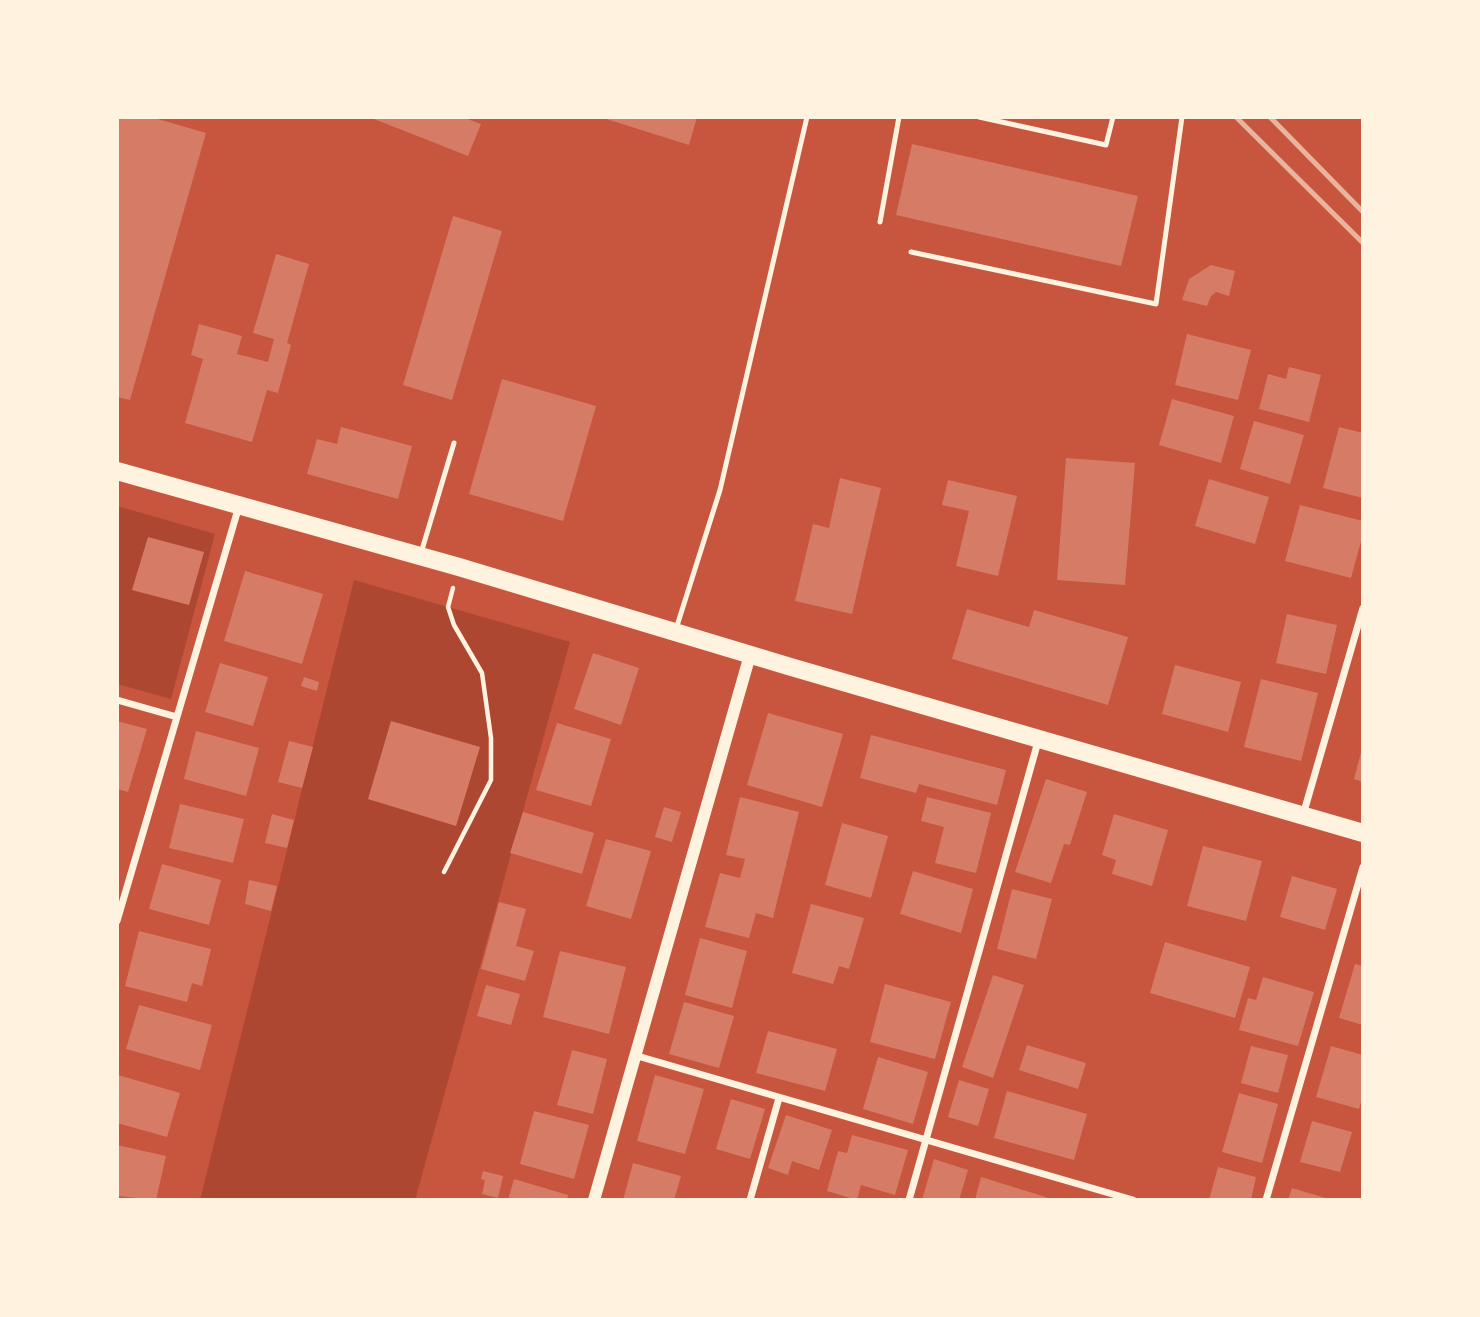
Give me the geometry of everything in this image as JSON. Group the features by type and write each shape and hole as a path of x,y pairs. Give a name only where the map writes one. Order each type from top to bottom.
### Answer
{"main road":[{"path":"117,471 458,566 750,655 1363,833"}],"street":[{"path":"117,921 239,506"},
{"path":"1303,815 1363,608"},
{"path":"594,1200 633,1055 750,655"},
{"path":"117,700 177,717"},
{"path":"909,1200 1039,737"},
{"path":"1266,1200 1363,867"},
{"path":"633,1055 1133,1200"},
{"path":"750,1200 779,1098"}],"lane":[{"path":"675,632 720,490 807,117"},
{"path":"880,222 899,117"},
{"path":"979,117 1106,145 1113,117"},
{"path":"911,252 1156,304 1182,117"},
{"path":"420,556 454,443"}],"path":[{"path":"444,872 491,780 491,738 482,673 454,625 448,607 458,566"}],"shaded area":[{"path":"117,506 215,534 171,699 117,684"},
{"path":"354,580 570,642 415,1200 200,1200"}],"building":[{"path":"117,117 151,117 206,133 130,400 117,397"},
{"path":"369,117 462,117 481,124 468,156"},
{"path":"600,117 697,117 689,145"},
{"path":"912,144 1138,196 1121,266 896,215"},
{"path":"453,216 502,231 452,400 403,385"},
{"path":"276,254 309,264 287,343 291,345 278,393 267,390 252,442 185,423 203,359 191,355 199,324 242,336 237,354 268,362 274,339 253,333"},
{"path":"1211,265 1235,271 1229,296 1216,292 1207,306 1182,300 1189,279"},
{"path":"1187,334 1251,350 1238,400 1175,385"},
{"path":"1289,367 1321,375 1309,422 1259,409 1268,374 1286,379"},
{"path":"502,379 596,406 563,521 469,494"},
{"path":"1172,399 1234,416 1221,463 1159,445"},
{"path":"1254,421 1304,435 1290,484 1240,469"},
{"path":"341,427 412,446 398,499 307,474 317,439 337,444"},
{"path":"1339,427 1363,433 1363,498 1323,488"},
{"path":"1066,458 1135,463 1125,585 1057,580"},
{"path":"840,478 881,488 852,614 795,601 813,524 829,528"},
{"path":"1209,479 1269,497 1255,544 1195,526"},
{"path":"948,480 1017,496 998,576 956,566 969,511 942,505"},
{"path":"1300,505 1363,521 1363,534 1351,578 1285,561"},
{"path":"148,537 204,552 189,605 132,590"},
{"path":"245,571 323,594 302,664 224,641"},
{"path":"967,609 1029,627 1034,610 1128,637 1108,705 952,659"},
{"path":"1287,614 1337,625 1326,674 1276,663"},
{"path":"593,653 639,668 621,725 574,709"},
{"path":"220,663 268,677 253,726 205,712"},
{"path":"1175,665 1241,682 1228,732 1162,714"},
{"path":"304,677 319,682 317,691 301,686"},
{"path":"1261,679 1318,693 1301,761 1244,747"},
{"path":"768,713 843,734 822,807 747,785"},
{"path":"117,721 147,729 128,792 117,789"},
{"path":"391,721 480,747 456,826 368,799"},
{"path":"557,723 611,739 591,806 536,790"},
{"path":"196,731 259,748 246,796 184,779"},
{"path":"871,735 1006,770 997,805 919,784 916,793 860,778"},
{"path":"289,741 313,747 302,788 278,782"},
{"path":"1363,750 1363,782 1354,779"},
{"path":"1046,779 1087,792 1070,845 1064,844 1051,883 1015,872"},
{"path":"740,797 799,812 773,918 756,913 749,938 705,927 720,873 740,878 745,859 726,855"},
{"path":"927,797 991,813 976,873 935,863 944,827 921,821"},
{"path":"180,804 244,819 233,863 169,848"},
{"path":"664,807 681,812 672,842 655,837"},
{"path":"523,812 594,833 582,874 510,853"},
{"path":"272,814 294,820 287,848 265,843"},
{"path":"1114,814 1168,830 1152,886 1112,874 1116,860 1102,855"},
{"path":"842,823 888,836 871,898 825,885"},
{"path":"606,839 651,851 631,919 586,906"},
{"path":"1203,846 1262,861 1246,921 1187,906"},
{"path":"162,864 221,880 209,925 149,909"},
{"path":"913,871 973,889 961,933 900,914"},
{"path":"1292,876 1337,889 1325,930 1280,917"},
{"path":"249,880 277,886 271,911 245,904"},
{"path":"1012,889 1052,899 1036,959 997,949"},
{"path":"499,902 526,909 516,946 534,951 525,981 481,969"},
{"path":"811,904 864,918 849,969 839,966 833,984 792,973"},
{"path":"139,931 211,949 202,986 192,983 187,1002 125,986"},
{"path":"700,938 747,951 732,1008 685,995"},
{"path":"1165,942 1250,967 1235,1018 1150,993"},
{"path":"560,951 626,967 609,1034 543,1017"},
{"path":"1355,964 1363,966 1363,1025 1339,1018"},
{"path":"993,975 1024,985 993,1078 962,1067"},
{"path":"1263,977 1314,992 1298,1046 1239,1030 1248,998 1256,1000"},
{"path":"885,984 951,1002 935,1059 870,1042"},
{"path":"486,985 520,994 511,1025 477,1016"},
{"path":"684,1002 734,1016 719,1068 669,1054"},
{"path":"139,1005 212,1025 200,1070 126,1049"},
{"path":"768,1031 837,1049 825,1091 756,1073"},
{"path":"1027,1045 1086,1063 1078,1089 1019,1070"},
{"path":"1251,1046 1288,1055 1278,1093 1241,1083"},
{"path":"1331,1046 1363,1055 1363,1095 1359,1109 1316,1097"},
{"path":"572,1050 607,1059 593,1114 557,1105"},
{"path":"878,1057 928,1072 913,1124 863,1109"},
{"path":"118,1075 180,1093 167,1137 117,1123"},
{"path":"655,1075 704,1089 685,1154 637,1141"},
{"path":"959,1080 989,1089 978,1126 948,1117"},
{"path":"1007,1091 1087,1114 1074,1160 994,1138"},
{"path":"1239,1093 1278,1104 1262,1163 1222,1152"},
{"path":"731,1099 765,1109 750,1159 716,1149"},
{"path":"534,1111 589,1125 574,1179 520,1164"},
{"path":"786,1115 832,1130 819,1170 792,1161 788,1175 768,1168"},
{"path":"1312,1121 1352,1132 1340,1172 1300,1162"},
{"path":"852,1135 908,1150 895,1195 861,1185 857,1200 827,1191 838,1151 847,1153"},
{"path":"117,1145 166,1156 156,1200 117,1196"},
{"path":"934,1159 968,1170 959,1200 922,1200"},
{"path":"633,1163 681,1176 674,1200 623,1200"},
{"path":"1218,1167 1256,1177 1251,1200 1209,1200"},
{"path":"483,1171 503,1176 498,1198 482,1194 485,1180 481,1179"},
{"path":"981,1177 1052,1199 1052,1200 975,1200"},
{"path":"514,1179 568,1195 567,1200 508,1200"},
{"path":"1292,1188 1329,1199 1329,1200 1288,1200"}],"railway":[{"path":"1236,117 1363,243"},
{"path":"1270,117 1363,212"}]}
